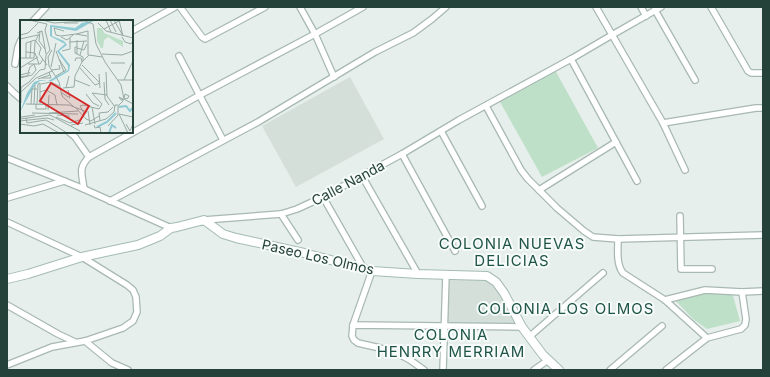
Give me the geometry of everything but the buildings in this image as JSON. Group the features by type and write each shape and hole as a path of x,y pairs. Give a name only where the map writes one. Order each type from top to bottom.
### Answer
{"street":[{"path":"34,20 46,7"},
{"path":"133,30 175,7"},
{"path":"180,7 205,39 265,7"},
{"path":"300,7 334,77"},
{"path":"133,132 363,7"},
{"path":"110,201 258,122 374,52 413,33 446,7"},
{"path":"596,7 663,123 685,170"},
{"path":"641,7 646,16"},
{"name":"Calle Nanda","path":"7,280 82,257 138,245 160,236 171,228 204,220 281,214 297,209 323,197 402,154 661,7"},
{"path":"710,7 748,71 751,73 763,73"},
{"path":"655,10 695,80"},
{"path":"16,64 20,42"},
{"path":"179,56 223,140"},
{"path":"571,59 637,182"},
{"path":"7,86 20,98"},
{"path":"486,106 521,170 528,179 562,213 593,237 618,239 763,235"},
{"path":"663,123 763,108"},
{"path":"441,131 482,206"},
{"path":"70,133 75,137 89,157"},
{"path":"84,189 81,168 83,162 89,157 132,133"},
{"path":"539,190 616,142"},
{"path":"7,154 10,158 171,228"},
{"path":"402,154 455,251"},
{"path":"362,176 418,274"},
{"path":"7,198 64,181"},
{"path":"323,197 368,270 353,325 352,336 354,340 358,343 399,354 424,370"},
{"path":"281,214 298,240"},
{"path":"680,216 681,269 712,269"},
{"name":"Paseo Los Olmos","path":"204,220 223,234 236,238 304,253 368,270 418,274 487,276 496,282 504,293 529,337 543,355 558,370"},
{"path":"7,222 82,257 127,285 133,290 136,298 137,312 133,321 123,328 85,341 52,347 7,365"},
{"path":"618,239 619,265 623,273 664,300 708,338"},
{"path":"529,337 603,273"},
{"path":"442,370 446,275"},
{"path":"664,300 705,290 763,292"},
{"path":"666,370 708,338 745,325 746,319 742,292"},
{"path":"7,305 75,342"},
{"path":"353,325 522,327"},
{"path":"610,370 662,326"},
{"path":"85,341 112,363 128,370"},
{"path":"534,370 548,360"}],"shaded area":[{"path":"350,77 384,139 296,187 262,126"},
{"path":"449,277 487,279 490,281 501,293 517,324 447,323"}],"green space":[{"path":"555,70 598,148 542,177 500,102"},
{"path":"703,292 732,292 740,321 707,329 693,319 675,300"}],"district":[{"name":"COLONIA NUEVAS DELICIAS","path":"512,252"},
{"name":"COLONIA LOS OLMOS","path":"566,309"},
{"name":"COLONIA HENRRY MERRIAM","path":"451,344"}]}
